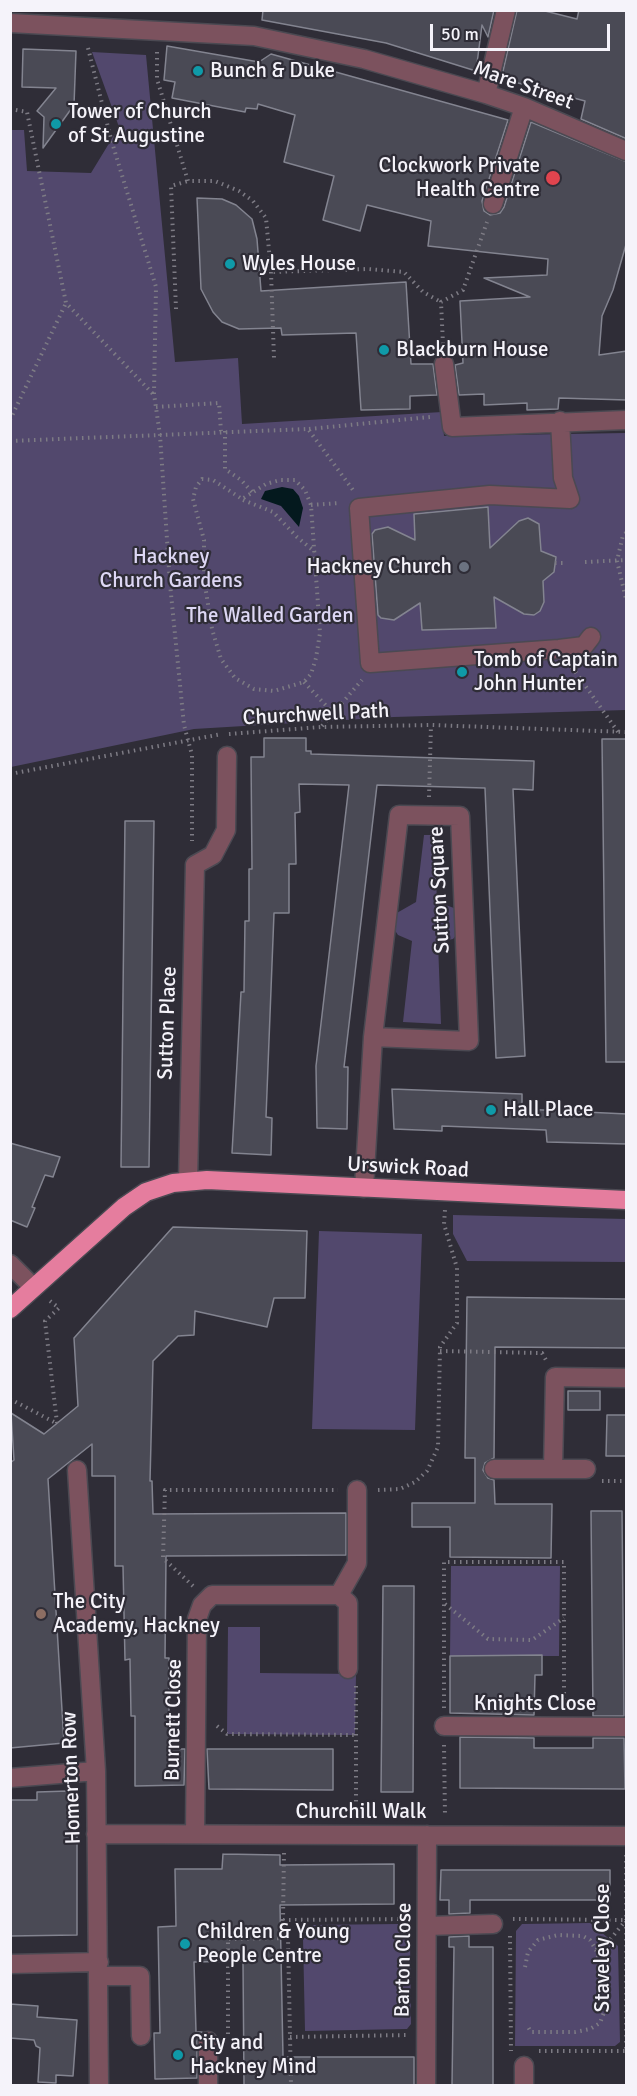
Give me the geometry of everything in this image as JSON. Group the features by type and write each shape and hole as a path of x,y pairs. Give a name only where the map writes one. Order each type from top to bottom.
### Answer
{"highway":[{"name":"Urswick Road","path":"10,1309 124,1207 160,1187 188,1181 627,1200"}],"street":[{"path":"486,94 505,13"},
{"name":"Mare Street","path":"10,23 254,36 364,59 486,94 522,114 627,151"},
{"path":"493,204 522,114"},
{"path":"444,364 452,427 627,420"},
{"path":"560,421 562,478 570,499 490,495 359,504 370,663 559,649 584,646 591,637"},
{"name":"Sutton Place","path":"188,1181 195,865 213,855 226,830 227,756"},
{"name":"Sutton Square","path":"364,1188 373,1037 399,816 460,816 469,1041 373,1037"},
{"path":"10,1264 33,1287"},
{"path":"554,1469 555,1377 627,1378"},
{"path":"494,1469 586,1469"},
{"name":"Homerton Row","path":"77,1470 96,1771 99,2085"},
{"path":"339,1595 357,1563 357,1490"},
{"path":"207,1600 212,1594 339,1595 348,1603 348,1669"},
{"name":"Burnett Close","path":"195,1834 197,1619 202,1605 207,1600"},
{"name":"Knights Close","path":"444,1726 627,1727"},
{"path":"10,1778 96,1771"},
{"name":"Churchill Walk","path":"96,1834 427,1835 626,1841"},
{"name":"Barton Close","path":"426,2085 427,1835"},
{"path":"427,1923 493,1924"},
{"path":"10,1964 99,1969 140,1976 141,2036"},
{"path":"208,2041 208,2085"},
{"path":"524,2085 526,2056"}],"path":[{"path":"82,27 111,139 156,287 154,394 160,435 170,584 188,739 192,755 194,837 191,845"},
{"path":"157,58 158,79 188,181"},
{"path":"10,109 27,112 66,303 154,394"},
{"path":"176,309 171,186 188,181 215,181 239,191 253,201 266,218 274,358"},
{"path":"441,302 463,290 493,204"},
{"path":"270,272 368,269 404,272 423,292 441,302"},
{"path":"441,302 444,364"},
{"path":"10,420 66,303"},
{"path":"156,407 219,403 225,469 253,492"},
{"path":"10,441 308,429 452,415"},
{"path":"308,429 359,504"},
{"path":"242,499 266,484 280,480 295,480 305,489 311,505 315,552 320,633 311,674 304,682 274,691 254,689 236,678 221,659 212,629 204,579 204,540 193,499 196,487 202,479 213,480 242,499 273,512 315,552"},
{"path":"311,505 359,504"},
{"path":"627,533 624,535 617,561 627,599"},
{"path":"585,562 627,560"},
{"path":"555,563 566,563"},
{"path":"170,584 204,579"},
{"path":"559,649 618,732"},
{"path":"321,727 368,673 370,663"},
{"path":"304,682 333,713"},
{"path":"429,816 431,726"},
{"name":"Churchwell Path","path":"10,774 206,735 321,727 431,726 627,732"},
{"path":"207,1600 163,1557 165,1490 400,1489 427,1471 438,1447 440,1347 457,1323 457,1268 444,1224 445,1210"},
{"path":"10,1399 57,1423 45,1321 59,1308 49,1300"},
{"path":"440,1351 542,1353 555,1377"},
{"name":"Knights Close","path":"445,1798 442,1568 444,1562 564,1562 564,1617"},
{"path":"444,1604 488,1639 532,1640 564,1617"},
{"path":"564,1617 564,1727"},
{"path":"348,1669 356,1674 356,1817"},
{"path":"196,1723 213,1723 227,1734 355,1735"},
{"name":"Staveley Close","path":"626,1841 626,2051"},
{"path":"285,1848 283,1920 288,1938 291,2085"},
{"path":"626,1920 510,1919 510,2051 526,2056 626,2051"},
{"path":"283,1920 427,1923"},
{"path":"596,1950 609,1941 626,1920"},
{"path":"525,1967 532,1947 545,1937 583,1936 590,1940 596,1950 606,1983 606,2007 600,2024 575,2032 531,2032 527,2025"},
{"path":"228,2040 228,1939 288,1938"},
{"path":"290,2037 425,2035"}],"green space":[{"name":"Hackney Church Gardens","path":"92,52 146,55 175,362 238,358 242,424 442,412 444,436 626,433 626,710 394,717 194,729 11,767 11,130 24,130 27,171 91,173 119,127"},
{"path":"424,835 434,835 437,902 454,908 459,915 458,933 453,939 438,942 441,1024 403,1022 412,941 398,935 394,929 395,914 416,902"},
{"path":"453,1215 626,1219 626,1262 467,1261 453,1234"},
{"path":"319,1231 422,1234 415,1430 312,1429"},
{"path":"451,1566 560,1566 559,1656 450,1656"},
{"path":"228,1627 260,1627 260,1673 356,1674 355,1735 227,1734"},
{"path":"590,1923 618,1946 620,2042 615,2046 515,2046 516,1931 522,1924"},
{"path":"398,1924 410,1940 411,2024 407,2029 305,2031 303,1938 309,1937 309,1925"}],"water":[{"path":"282,487 293,489 299,496 303,508 299,527 281,506 261,499 265,491"}],"building":[{"path":"263,10 494,10 488,37 482,25 476,71 386,43 262,20"},
{"path":"517,10 541,10 577,19 579,10 627,10 627,139 581,119 585,101 507,80 503,71"},
{"path":"167,46 259,62 271,54 508,120 482,201 484,211 490,215 500,213 504,207 531,122 627,162 627,241 613,290 602,316 599,355 627,351 627,400 559,398 558,409 527,410 527,403 484,405 484,394 459,395 455,365 463,363 460,301 530,297 484,278 547,275 548,259 428,246 431,221 367,205 360,231 323,220 334,176 284,162 295,115 258,104 257,109 246,108 245,112 172,98 175,82 164,80"},
{"path":"23,49 76,51 74,105 43,148 44,117 37,111 56,88 22,87"},
{"path":"197,198 222,199 236,205 252,219 257,239 261,291 406,282 411,364 433,364 437,395 410,396 410,409 361,410 356,333 282,335 281,328 239,329 222,322 213,312 201,289"},
{"name":"Hackney Church","path":"488,507 490,548 519,521 528,518 539,524 541,551 556,557 554,572 543,581 544,602 540,611 534,615 524,614 494,597 496,628 422,630 420,603 394,620 381,618 378,615 372,534 375,530 388,527 415,540 414,514"},
{"path":"264,738 306,738 306,751 311,751 311,754 534,761 533,790 513,789 525,1056 496,1058 485,788 377,785 344,1067 348,1067 347,1129 317,1128 316,1066 349,785 299,784 300,812 295,813 296,864 289,864 289,913 274,913 266,1117 272,1118 271,1155 232,1153 241,992 244,992 245,921 249,921 249,869 252,869 251,757 264,757"},
{"path":"602,739 627,739 627,1062 606,1062"},
{"path":"125,821 154,821 149,1167 121,1167"},
{"path":"392,1089 522,1094 522,1109 627,1114 627,1144 547,1142 546,1130 442,1126 442,1131 394,1129"},
{"path":"10,1143 60,1157 53,1177 45,1175 32,1207 35,1208 27,1227 10,1220"},
{"path":"173,1227 307,1231 305,1298 274,1298 267,1327 195,1311 194,1335 178,1336 153,1361 150,1481 152,1481 153,1514 346,1513 346,1555 166,1556 165,1658 169,1658 169,1716 174,1716 174,1749 185,1749 184,1785 135,1786 135,1716 131,1716 130,1659 125,1660 123,1566 115,1566 115,1476 92,1476 92,1444 48,1479 64,1743 10,1748 10,1463 14,1460 11,1413 44,1434 78,1406 74,1338"},
{"path":"467,1297 627,1299 627,1348 495,1347 494,1458 485,1463 483,1470 488,1478 494,1480 495,1504 552,1504 551,1558 450,1557 450,1527 412,1527 412,1503 475,1503 475,1458 465,1458"},
{"path":"568,1391 600,1391 600,1410 568,1410"},
{"path":"607,1415 627,1415 627,1456 606,1456"},
{"path":"591,1511 622,1511 624,1716 593,1716"},
{"path":"383,1586 414,1586 413,1792 381,1792"},
{"path":"542,1655 542,1675 535,1675 534,1715 450,1713 450,1656"},
{"path":"460,1737 534,1738 534,1748 593,1748 593,1738 624,1738 625,1789 460,1788"},
{"path":"207,1749 333,1749 333,1790 209,1789"},
{"path":"69,1791 77,1799 77,1935 10,1936 10,1800 37,1800 37,1792"},
{"path":"223,1854 280,1855 280,1865 394,1864 394,1904 280,1905 283,2057 414,2057 414,2085 244,2085 243,1961 194,1962 196,2032 202,2032 197,2041 197,2078 155,2079 154,2033 160,2033 158,1927 176,1926 175,1869 222,1869"},
{"path":"441,1870 610,1870 610,1900 470,1900 470,1913 449,1914 449,1900 440,1900"},
{"path":"469,1936 469,1947 493,1947 493,2085 452,2085 454,1947 449,1947 449,1937"},
{"path":"10,2004 38,2006 37,2017 77,2020 73,2076 56,2075 56,2083 38,2082 40,2048 36,2046 34,2040 10,2038"}],"place":[{"name":"Bunch & Duke","path":"198,71"},
{"name":"Tower of Church of St Augustine","path":"56,124"},
{"name":"Clockwork Private Health Centre","path":"553,178"},
{"name":"Wyles House","path":"230,264"},
{"name":"Blackburn House","path":"384,350"},
{"name":"Hackney Church","path":"464,567"},
{"name":"Tomb of Captain John Hunter","path":"462,672"},
{"name":"Hall Place","path":"491,1110"},
{"name":"The City Academy, Hackney","path":"41,1614"},
{"name":"Children & Young People Centre","path":"185,1944"},
{"name":"City and Hackney Mind","path":"178,2055"}],"park label":[{"name":"The Walled Garden","path":"270,616"}]}
